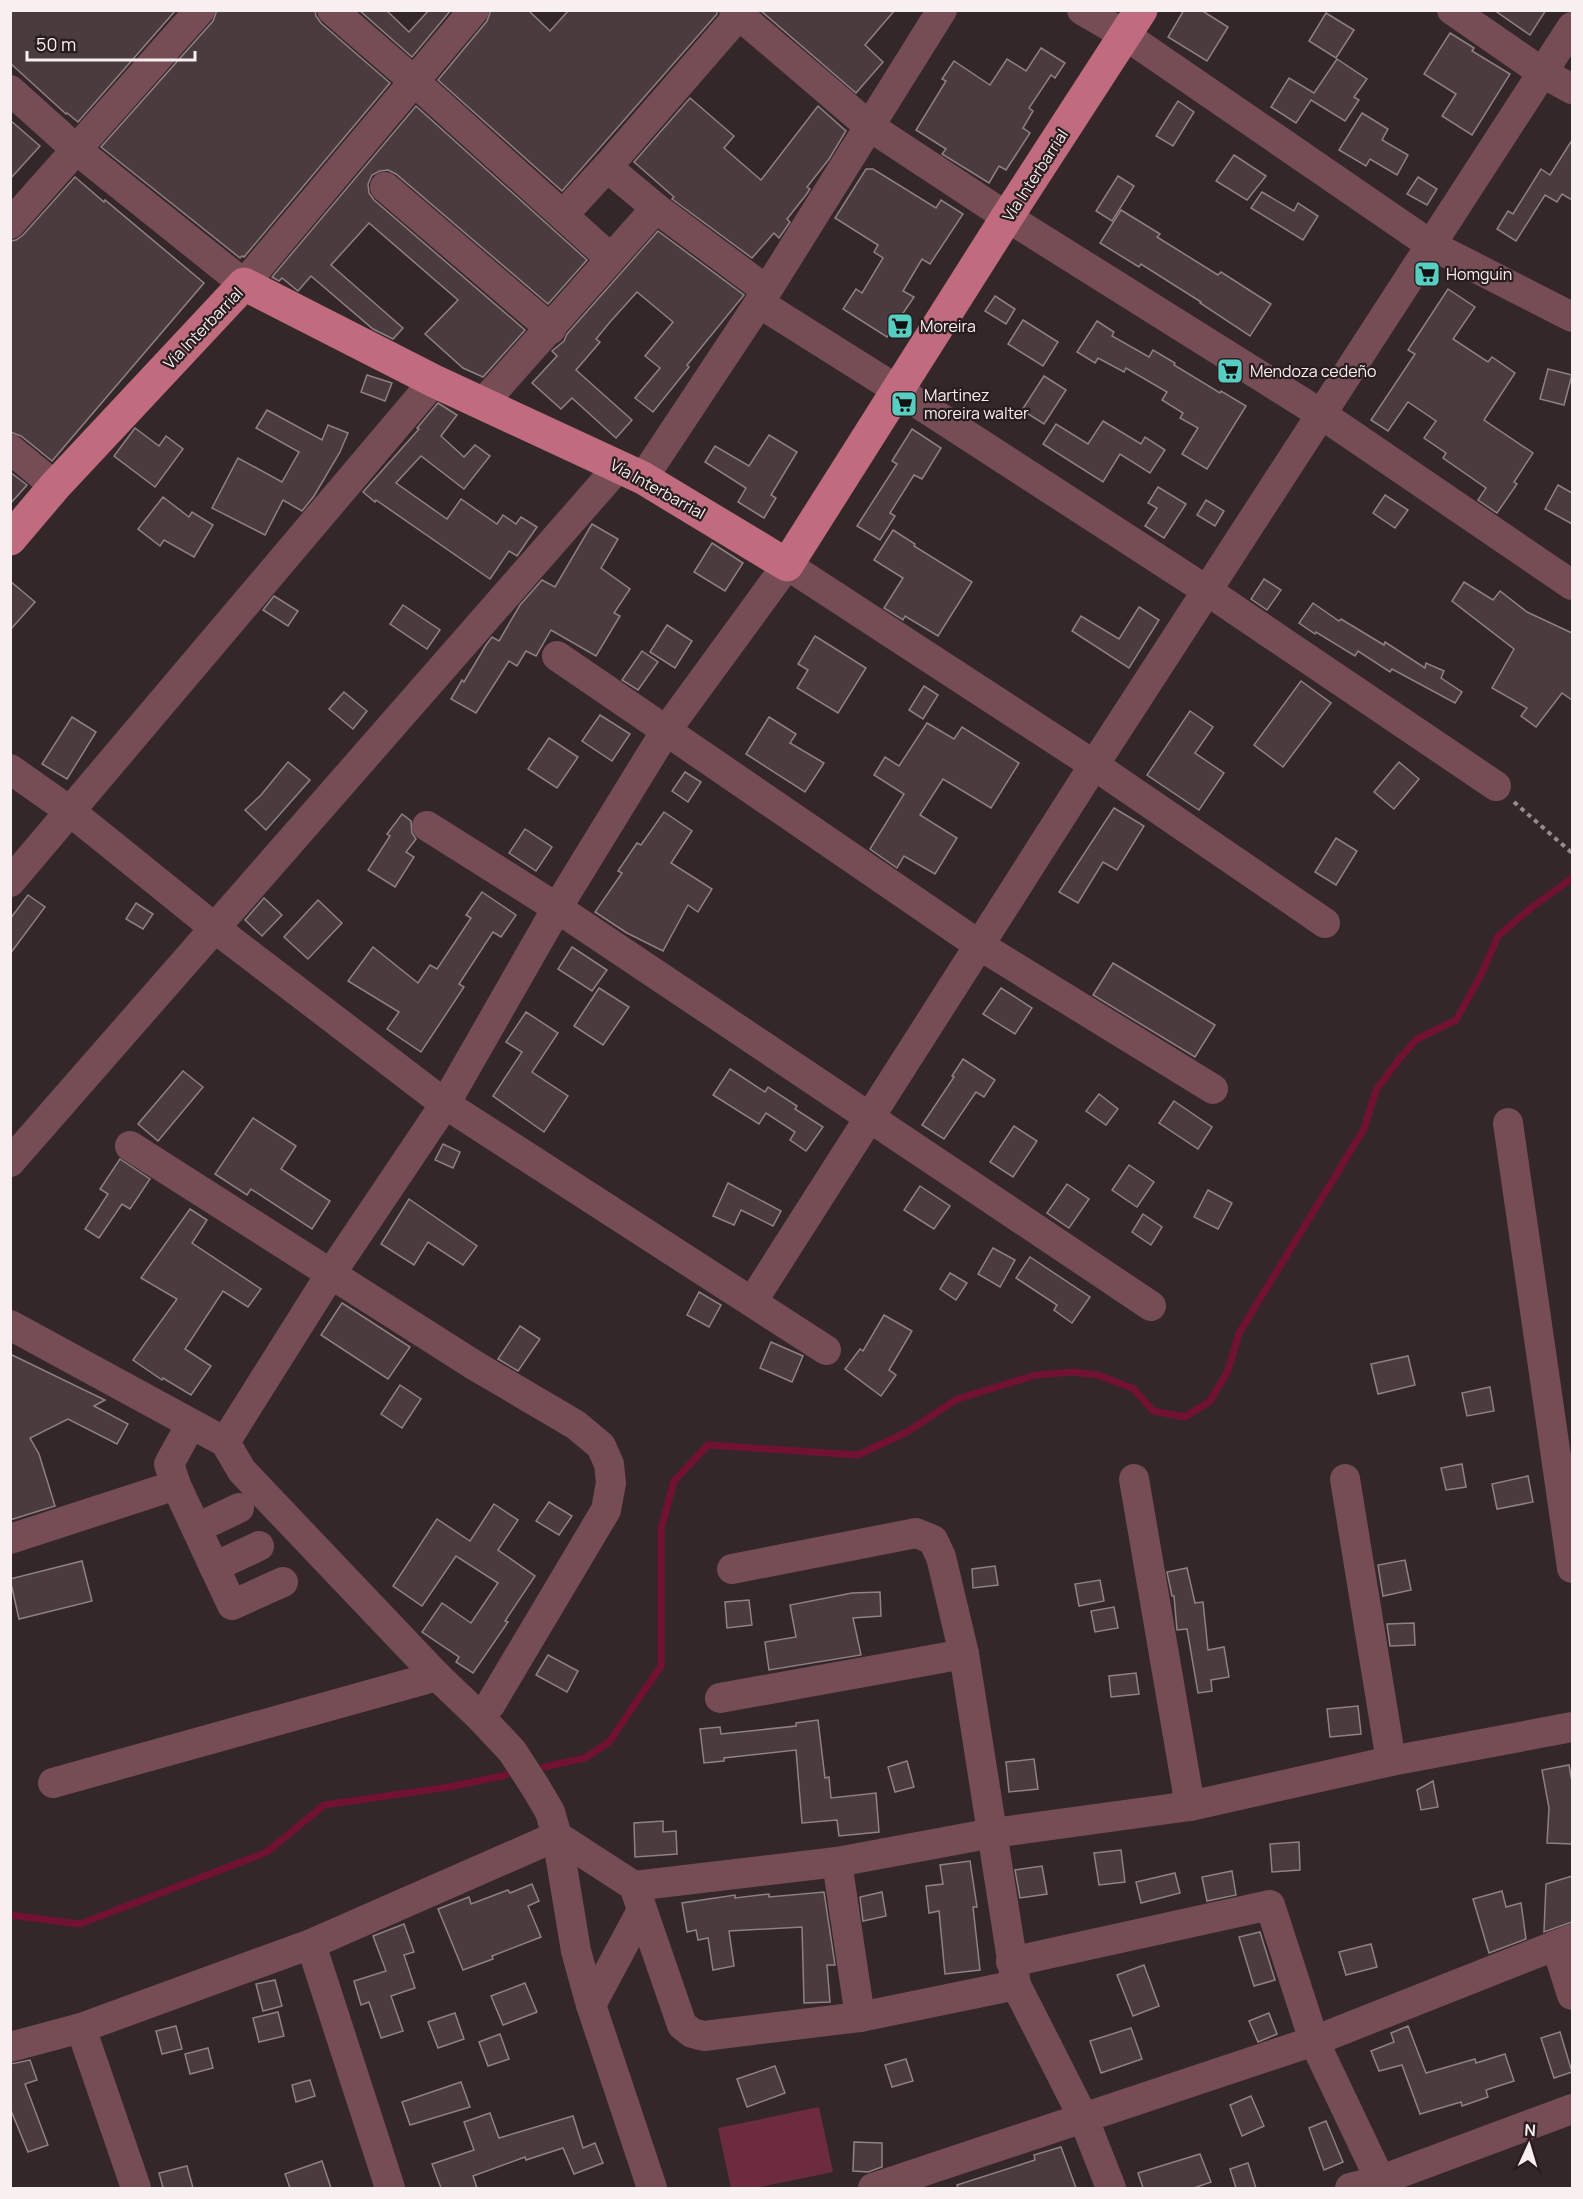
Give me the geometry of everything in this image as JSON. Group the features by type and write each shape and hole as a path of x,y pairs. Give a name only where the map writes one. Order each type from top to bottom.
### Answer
{"main road":[{"name":"Vía Interbarrial","path":"10,539 55,486 244,284 434,381 631,472 787,565 1007,217 1133,23"}],"street":[{"path":"10,224 78,151 200,10"},
{"path":"332,10 610,258"},
{"path":"10,90 78,151 244,284 474,10"},
{"path":"10,1162 216,929 631,472 763,297 942,10"},
{"path":"1082,10 1133,23 1431,245 1572,317"},
{"path":"1452,10 1543,73 1572,89"},
{"path":"563,215 607,167 739,12 869,126 1007,217 1321,414 1572,585"},
{"path":"752,1302 1206,590 1572,27"},
{"path":"607,167 763,297 899,391 1206,590 1496,786"},
{"path":"385,187 551,329"},
{"path":"483,403 656,208"},
{"path":"10,882 434,381"},
{"path":"10,449 55,486"},
{"path":"225,1442 330,1275 445,1104 557,908 665,732 787,565 1094,765 1325,923"},
{"path":"557,656 979,945 1213,1089"},
{"path":"10,769 71,812 216,929 445,1104 826,1350"},
{"path":"427,826 557,908 1151,1306"},
{"path":"1508,1123 1572,1568"},
{"path":"130,1146 330,1275 474,1365 576,1425 600,1446 609,1464 611,1483 606,1509 490,1705 480,1717"},
{"path":"10,1324 225,1442 242,1471 436,1676 512,1751 550,1812 558,1836 576,1951 591,2005 652,2188"},
{"path":"192,1424 169,1464 176,1485 232,1605 283,1582"},
{"path":"1134,1479 1190,1806"},
{"path":"1345,1479 1391,1761"},
{"path":"10,1539 176,1485"},
{"path":"197,1527 238,1508"},
{"path":"732,1569 916,1533 933,1540 941,1557 963,1654 993,1833 1013,1974 1083,2117 1112,2188"},
{"path":"214,1567 259,1546"},
{"path":"720,1698 963,1654"},
{"path":"53,1783 436,1676"},
{"path":"638,1898 993,1833 1190,1806 1391,1761 1572,1727"},
{"path":"558,1836 638,1898 682,2025 692,2033 704,2036 860,2017 1270,1905 1314,2041 1382,2184"},
{"path":"10,2047 81,2028 311,1944 558,1836"},
{"path":"837,1862 860,2017"},
{"path":"591,2005 638,1898"},
{"path":"873,2188 1314,2041 1564,1942 1572,1995"},
{"path":"311,1944 390,2188"},
{"path":"81,2028 136,2188"},
{"path":"1350,2188 1382,2184 1572,2109"}],"path":[{"path":"1496,786 1572,853"}],"shaded area":[{"path":"819,2107 833,2172 755,2188 731,2188 718,2128"}],"building":[{"path":"10,10 176,10 78,122 66,114 10,63"},
{"path":"217,10 315,10 321,23 390,83 244,257 240,258 101,147 213,21"},
{"path":"359,10 386,10 409,32 429,10 451,10 412,57"},
{"path":"491,10 528,10 550,31 569,10 717,10 717,14 562,191 438,80 487,21"},
{"path":"760,10 895,10 865,45 883,62 856,93"},
{"path":"1184,10 1201,10 1228,27 1207,61 1168,37"},
{"path":"1494,10 1546,10 1530,35"},
{"path":"1326,13 1354,30 1336,58 1309,41"},
{"path":"1450,33 1474,48 1472,51 1510,74 1472,135 1442,116 1456,94 1424,74"},
{"path":"1041,48 1065,63 1055,78 1051,75 1029,108 1033,111 1023,128 1030,133 1006,170 999,166 989,183 942,154 946,149 916,130 946,81 942,79 954,61 990,85 1007,59 1026,71"},
{"path":"1337,59 1367,79 1354,97 1359,100 1345,121 1311,100 1296,123 1271,107 1289,78 1314,93"},
{"path":"690,98 734,136 724,148 761,180 818,106 846,131 829,159 807,187 810,189 787,219 790,222 779,238 774,233 752,258 672,199 674,197 634,162"},
{"path":"1178,101 1194,112 1173,146 1156,136"},
{"path":"416,106 587,260 548,304 396,174 388,170 372,175 368,184 369,193 374,200 525,330 483,377 463,368 425,334 458,300 369,223 331,265 403,328 393,339 373,329 311,276 298,291 282,278 279,281 272,277"},
{"path":"1362,113 1388,129 1382,140 1408,155 1397,175 1370,159 1366,166 1339,150"},
{"path":"10,120 40,146 10,179"},
{"path":"1572,140 1572,200 1562,194 1557,202 1545,195 1516,241 1497,229 1508,211 1513,214 1541,169 1550,175"},
{"path":"1234,155 1266,176 1247,200 1216,181"},
{"path":"866,169 873,169 936,208 941,200 963,214 930,264 922,259 903,291 914,297 887,337 843,309 856,289 862,293 883,258 874,252 878,245 835,218"},
{"path":"1118,176 1134,186 1112,221 1096,211"},
{"path":"75,177 204,283 52,461 21,436 10,432 10,241 23,235"},
{"path":"1418,177 1437,189 1427,205 1407,194"},
{"path":"1262,192 1294,211 1298,203 1318,216 1303,240 1251,208"},
{"path":"1121,210 1160,234 1157,237 1218,275 1221,272 1271,304 1250,336 1141,264 1139,267 1100,243"},
{"path":"658,231 744,295 687,365 689,367 653,412 635,398 660,368 645,356 673,322 637,292 610,322 596,339 600,342 576,370 632,420 616,438 572,398 561,409 532,383 557,356 552,351 564,341 567,334"},
{"path":"1448,289 1475,307 1453,339 1488,362 1492,357 1515,373 1484,420 1533,453 1514,482 1517,484 1497,513 1478,500 1486,488 1443,458 1446,453 1424,438 1436,421 1408,402 1388,431 1371,420 1415,354 1408,350"},
{"path":"995,296 1015,309 1006,324 985,311"},
{"path":"1023,320 1058,342 1043,366 1008,344"},
{"path":"1097,321 1114,332 1112,336 1149,357 1153,350 1220,393 1221,391 1246,406 1207,469 1182,454 1198,428 1180,418 1183,413 1162,400 1167,392 1126,368 1124,372 1098,358 1095,363 1077,352"},
{"path":"1548,369 1572,375 1564,405 1540,399"},
{"path":"367,375 392,383 385,401 361,392"},
{"path":"1044,376 1066,390 1044,424 1022,410"},
{"path":"438,403 457,415 441,436 464,457 475,445 490,456 464,489 421,456 396,483 447,519 461,499 497,524 503,515 516,524 521,517 537,527 517,556 509,551 490,579 363,492 419,429 417,428"},
{"path":"267,410 322,440 328,425 348,433 340,452 314,496 302,511 283,500 265,535 212,508 238,458 282,482 299,452 256,428"},
{"path":"1103,421 1141,444 1145,437 1165,450 1150,473 1120,454 1103,482 1043,444 1056,424 1088,444"},
{"path":"135,428 159,446 166,436 183,449 155,487 114,456"},
{"path":"912,429 941,448 922,479 914,475 890,513 895,516 880,540 857,526 897,464 892,461"},
{"path":"769,435 797,452 771,495 776,498 764,518 738,502 746,488 705,462 715,446 749,466"},
{"path":"10,472 27,485 10,504"},
{"path":"1558,485 1572,493 1572,524 1545,509"},
{"path":"1158,487 1186,504 1164,538 1145,526 1157,508 1148,503"},
{"path":"1385,495 1408,510 1395,528 1373,513"},
{"path":"163,497 189,517 192,512 213,525 194,557 164,540 160,546 138,529"},
{"path":"1206,500 1224,511 1215,526 1197,515"},
{"path":"592,524 618,539 601,568 630,589 614,613 620,616 596,656 551,630 536,656 526,651 517,666 509,661 476,713 451,699 492,637 499,641 520,605 542,580 555,587"},
{"path":"893,530 915,544 914,546 972,582 938,636 905,616 903,620 884,608 903,578 874,560"},
{"path":"712,543 743,563 725,591 694,572"},
{"path":"1264,579 1281,590 1267,610 1251,599"},
{"path":"10,581 35,602 10,630"},
{"path":"1464,582 1493,600 1500,591 1527,612 1572,633 1572,700 1562,693 1536,727 1521,716 1527,708 1492,688 1514,649 1452,601"},
{"path":"274,596 298,611 288,626 263,610"},
{"path":"1313,603 1339,621 1341,619 1384,645 1385,642 1425,668 1426,663 1444,671 1441,678 1462,692 1455,703 1392,669 1390,672 1358,651 1355,656 1299,623"},
{"path":"403,605 440,630 427,649 390,624"},
{"path":"1139,607 1159,620 1129,668 1072,631 1081,616 1119,639"},
{"path":"667,625 692,641 675,668 650,652"},
{"path":"815,636 866,668 838,713 797,688 808,670 798,664"},
{"path":"642,651 658,662 638,690 622,680"},
{"path":"1301,681 1331,703 1283,767 1254,745"},
{"path":"924,686 938,695 923,719 909,710"},
{"path":"344,692 367,711 353,729 329,709"},
{"path":"1190,711 1213,727 1195,753 1224,773 1199,810 1147,775"},
{"path":"600,715 630,734 612,761 582,741"},
{"path":"72,717 96,732 67,779 42,764"},
{"path":"769,717 796,734 790,743 824,763 805,792 746,754"},
{"path":"927,723 954,739 962,727 1019,763 991,808 943,779 920,815 957,838 935,874 904,856 897,868 870,849 904,794 874,775 885,757 899,766"},
{"path":"549,738 578,757 557,788 528,769"},
{"path":"288,762 310,780 266,830 245,810 261,795"},
{"path":"1399,762 1419,779 1394,809 1374,792"},
{"path":"685,772 701,782 688,802 672,791"},
{"path":"1114,808 1144,826 1117,870 1103,862 1078,903 1059,892"},
{"path":"664,812 692,831 671,863 712,889 698,912 688,905 663,951 627,933 595,912 622,873 618,871 637,843 641,845"},
{"path":"402,814 411,821 412,833 416,839 406,852 414,857 395,887 368,870 390,836 387,834"},
{"path":"525,829 552,847 536,871 509,853"},
{"path":"1336,838 1357,851 1336,885 1315,872"},
{"path":"482,892 516,915 501,937 493,932 459,984 464,987 421,1052 387,1029 399,1012 348,981 373,947 418,983 430,965 437,969 471,918 466,915"},
{"path":"28,895 45,907 10,954 10,919"},
{"path":"264,898 282,915 262,936 245,920"},
{"path":"318,900 342,923 308,959 284,937"},
{"path":"136,903 153,914 143,929 126,919"},
{"path":"572,947 607,970 592,991 558,969"},
{"path":"1113,963 1215,1025 1195,1057 1093,995"},
{"path":"599,988 629,1007 603,1045 574,1026"},
{"path":"1001,988 1032,1008 1015,1034 983,1014"},
{"path":"526,1012 558,1033 532,1072 568,1096 544,1132 493,1096 522,1052 506,1042"},
{"path":"963,1059 995,1080 984,1097 976,1092 944,1139 922,1125 954,1077 952,1076"},
{"path":"730,1069 765,1092 768,1087 797,1106 795,1109 823,1127 806,1151 790,1140 795,1132 766,1113 759,1124 713,1095"},
{"path":"183,1071 203,1087 158,1141 138,1124"},
{"path":"1099,1094 1118,1109 1106,1125 1086,1111"},
{"path":"1174,1101 1212,1127 1198,1149 1159,1123"},
{"path":"253,1118 296,1146 281,1169 330,1201 312,1229 251,1189 247,1195 215,1174"},
{"path":"1014,1126 1037,1141 1013,1177 990,1162"},
{"path":"443,1144 460,1152 453,1168 435,1160"},
{"path":"120,1159 150,1179 130,1209 122,1204 99,1238 85,1229 108,1194 100,1189"},
{"path":"1129,1165 1154,1182 1137,1207 1112,1190"},
{"path":"728,1183 781,1211 773,1226 741,1210 734,1225 713,1216"},
{"path":"1067,1184 1089,1199 1069,1228 1047,1213"},
{"path":"920,1186 950,1206 934,1229 904,1210"},
{"path":"1208,1190 1232,1203 1218,1229 1194,1217"},
{"path":"409,1199 477,1246 463,1265 428,1242 414,1265 381,1244"},
{"path":"190,1209 207,1220 192,1243 261,1289 248,1307 223,1291 185,1349 211,1366 191,1395 163,1378 162,1380 133,1360 177,1299 141,1278"},
{"path":"1143,1214 1162,1227 1151,1245 1132,1232"},
{"path":"993,1248 1015,1260 1000,1287 978,1274"},
{"path":"1030,1257 1090,1297 1072,1323 1054,1310 1057,1305 1016,1278"},
{"path":"950,1273 967,1283 956,1300 940,1289"},
{"path":"699,1292 721,1305 709,1327 687,1315"},
{"path":"342,1303 410,1347 388,1379 321,1335"},
{"path":"884,1315 912,1331 889,1370 896,1375 881,1396 845,1369 860,1349 863,1351"},
{"path":"520,1326 540,1339 518,1371 498,1359"},
{"path":"771,1342 803,1356 792,1382 760,1368"},
{"path":"10,1354 105,1400 94,1406 128,1424 117,1444 68,1419 30,1438 39,1454 55,1506 10,1520"},
{"path":"1408,1356 1415,1385 1378,1394 1371,1364"},
{"path":"400,1385 421,1399 402,1428 381,1414"},
{"path":"1490,1387 1494,1411 1467,1416 1462,1393"},
{"path":"1462,1464 1466,1487 1446,1490 1441,1468"},
{"path":"1528,1476 1533,1502 1497,1509 1492,1484"},
{"path":"549,1502 572,1516 559,1535 536,1521"},
{"path":"494,1504 518,1520 498,1550 535,1576 505,1621 508,1622 473,1673 456,1662 459,1657 422,1632 442,1603 471,1623 498,1583 456,1556 422,1606 393,1586 437,1519 470,1541"},
{"path":"1405,1560 1411,1590 1383,1596 1378,1565"},
{"path":"82,1561 92,1601 19,1619 10,1579"},
{"path":"995,1566 998,1585 973,1588 972,1569"},
{"path":"1187,1568 1195,1603 1203,1602 1208,1650 1224,1647 1229,1677 1211,1680 1212,1691 1198,1693 1187,1629 1177,1630 1174,1596 1172,1596 1167,1572"},
{"path":"1100,1580 1104,1601 1079,1606 1075,1584"},
{"path":"880,1592 881,1616 853,1618 861,1655 769,1670 765,1642 796,1637 790,1605 852,1593"},
{"path":"749,1600 752,1625 727,1628 725,1602"},
{"path":"1114,1607 1118,1628 1095,1632 1091,1611"},
{"path":"1414,1623 1415,1645 1390,1646 1387,1624"},
{"path":"548,1655 578,1671 567,1692 536,1675"},
{"path":"1136,1673 1139,1694 1111,1697 1109,1676"},
{"path":"1358,1706 1361,1734 1330,1737 1327,1709"},
{"path":"818,1720 825,1778 829,1777 831,1798 876,1793 879,1832 839,1836 837,1820 802,1823 796,1750 724,1758 724,1761 704,1763 700,1729 720,1727 721,1734 796,1726 796,1723"},
{"path":"1034,1759 1038,1789 1009,1792 1006,1762"},
{"path":"907,1761 914,1787 895,1792 888,1767"},
{"path":"1569,1765 1572,1782 1572,1844 1547,1843 1549,1808 1542,1770"},
{"path":"1433,1781 1438,1807 1421,1810 1417,1790"},
{"path":"663,1821 663,1832 676,1831 677,1854 635,1857 634,1823"},
{"path":"1299,1842 1300,1870 1272,1872 1270,1844"},
{"path":"1121,1850 1125,1882 1099,1885 1094,1853"},
{"path":"970,1861 977,1907 973,1907 980,1970 945,1974 939,1911 929,1913 926,1886 943,1884 940,1865"},
{"path":"1042,1866 1047,1894 1020,1898 1015,1870"},
{"path":"1232,1871 1236,1895 1207,1901 1202,1877"},
{"path":"1175,1873 1180,1893 1141,1903 1136,1882"},
{"path":"1572,1876 1572,1922 1544,1932 1546,1884"},
{"path":"532,1884 539,1901 528,1906 541,1937 463,1970 438,1909 469,1897 471,1904"},
{"path":"1502,1891 1506,1907 1521,1903 1526,1939 1489,1953 1473,1899"},
{"path":"824,1892 835,1965 827,1965 830,2002 804,2003 802,1927 729,1931 734,1966 713,1970 708,1938 698,1940 696,1930 687,1932 682,1903 735,1895 735,1898 769,1894 769,1897"},
{"path":"882,1892 886,1916 863,1921 860,1897"},
{"path":"404,1924 414,1952 404,1955 415,1988 391,1996 403,2031 381,2038 369,2002 361,2005 354,1981 386,1971 373,1936"},
{"path":"1260,1932 1275,1980 1254,1986 1239,1937"},
{"path":"1371,1944 1377,1967 1346,1975 1339,1952"},
{"path":"1144,1965 1159,2006 1133,2016 1117,1975"},
{"path":"275,1980 282,2006 263,2011 256,1984"},
{"path":"525,1983 537,2012 503,2025 491,1996"},
{"path":"278,2012 284,2036 259,2042 253,2018"},
{"path":"455,2013 464,2039 438,2048 428,2022"},
{"path":"1269,2013 1277,2034 1258,2042 1249,2021"},
{"path":"176,2026 182,2049 162,2054 156,2031"},
{"path":"1408,2026 1426,2073 1475,2059 1476,2063 1505,2054 1514,2081 1486,2090 1488,2097 1462,2106 1461,2102 1420,2114 1402,2065 1379,2071 1371,2051 1394,2042 1391,2033"},
{"path":"1131,2028 1142,2059 1101,2073 1090,2041"},
{"path":"1560,2032 1572,2072 1554,2078 1541,2038"},
{"path":"500,2034 509,2059 488,2066 479,2042"},
{"path":"208,2048 213,2068 190,2074 185,2054"},
{"path":"906,2059 913,2081 892,2087 885,2065"},
{"path":"30,2060 37,2080 25,2084 48,2145 28,2152 10,2108 10,2064"},
{"path":"775,2066 785,2093 747,2107 737,2079"},
{"path":"310,2080 315,2096 296,2102 292,2085"},
{"path":"461,2082 470,2107 410,2125 402,2102"},
{"path":"1251,2096 1264,2126 1242,2136 1230,2105"},
{"path":"490,2113 499,2138 573,2116 583,2148 595,2143 603,2163 574,2174 563,2148 526,2160 525,2157 473,2176 477,2188 441,2188 432,2164 474,2150 464,2122"},
{"path":"1326,2121 1343,2162 1324,2170 1309,2128"},
{"path":"854,2142 882,2143 882,2167 868,2172 853,2171"},
{"path":"1061,2147 1076,2188 958,2188 957,2185 1035,2160 1034,2155"},
{"path":"1200,2154 1211,2182 1194,2188 1143,2188 1138,2173"},
{"path":"322,2161 331,2188 290,2188 285,2174"},
{"path":"1248,2163 1256,2188 1236,2188 1230,2169"},
{"path":"187,2166 193,2188 163,2188 159,2173"}],"waterway":[{"path":"544,1767 585,1758 609,1742 661,1666 661,1529 674,1481 708,1445 858,1455 907,1432 957,1399 1036,1375 1072,1372 1098,1375 1134,1389 1153,1411 1185,1417 1210,1401 1228,1371 1239,1333 1364,1129 1376,1090 1417,1039 1456,1020 1481,975 1498,936 1572,878"},
{"path":"10,1915 80,1924 267,1852 324,1805 449,1787 506,1775"}],"place":[{"name":"Homguin","path":"1427,274"},
{"name":"Moreira","path":"900,326"},
{"name":"Mendoza cedeño","path":"1230,371"},
{"name":"Martinez moreira walter","path":"904,404"}]}
